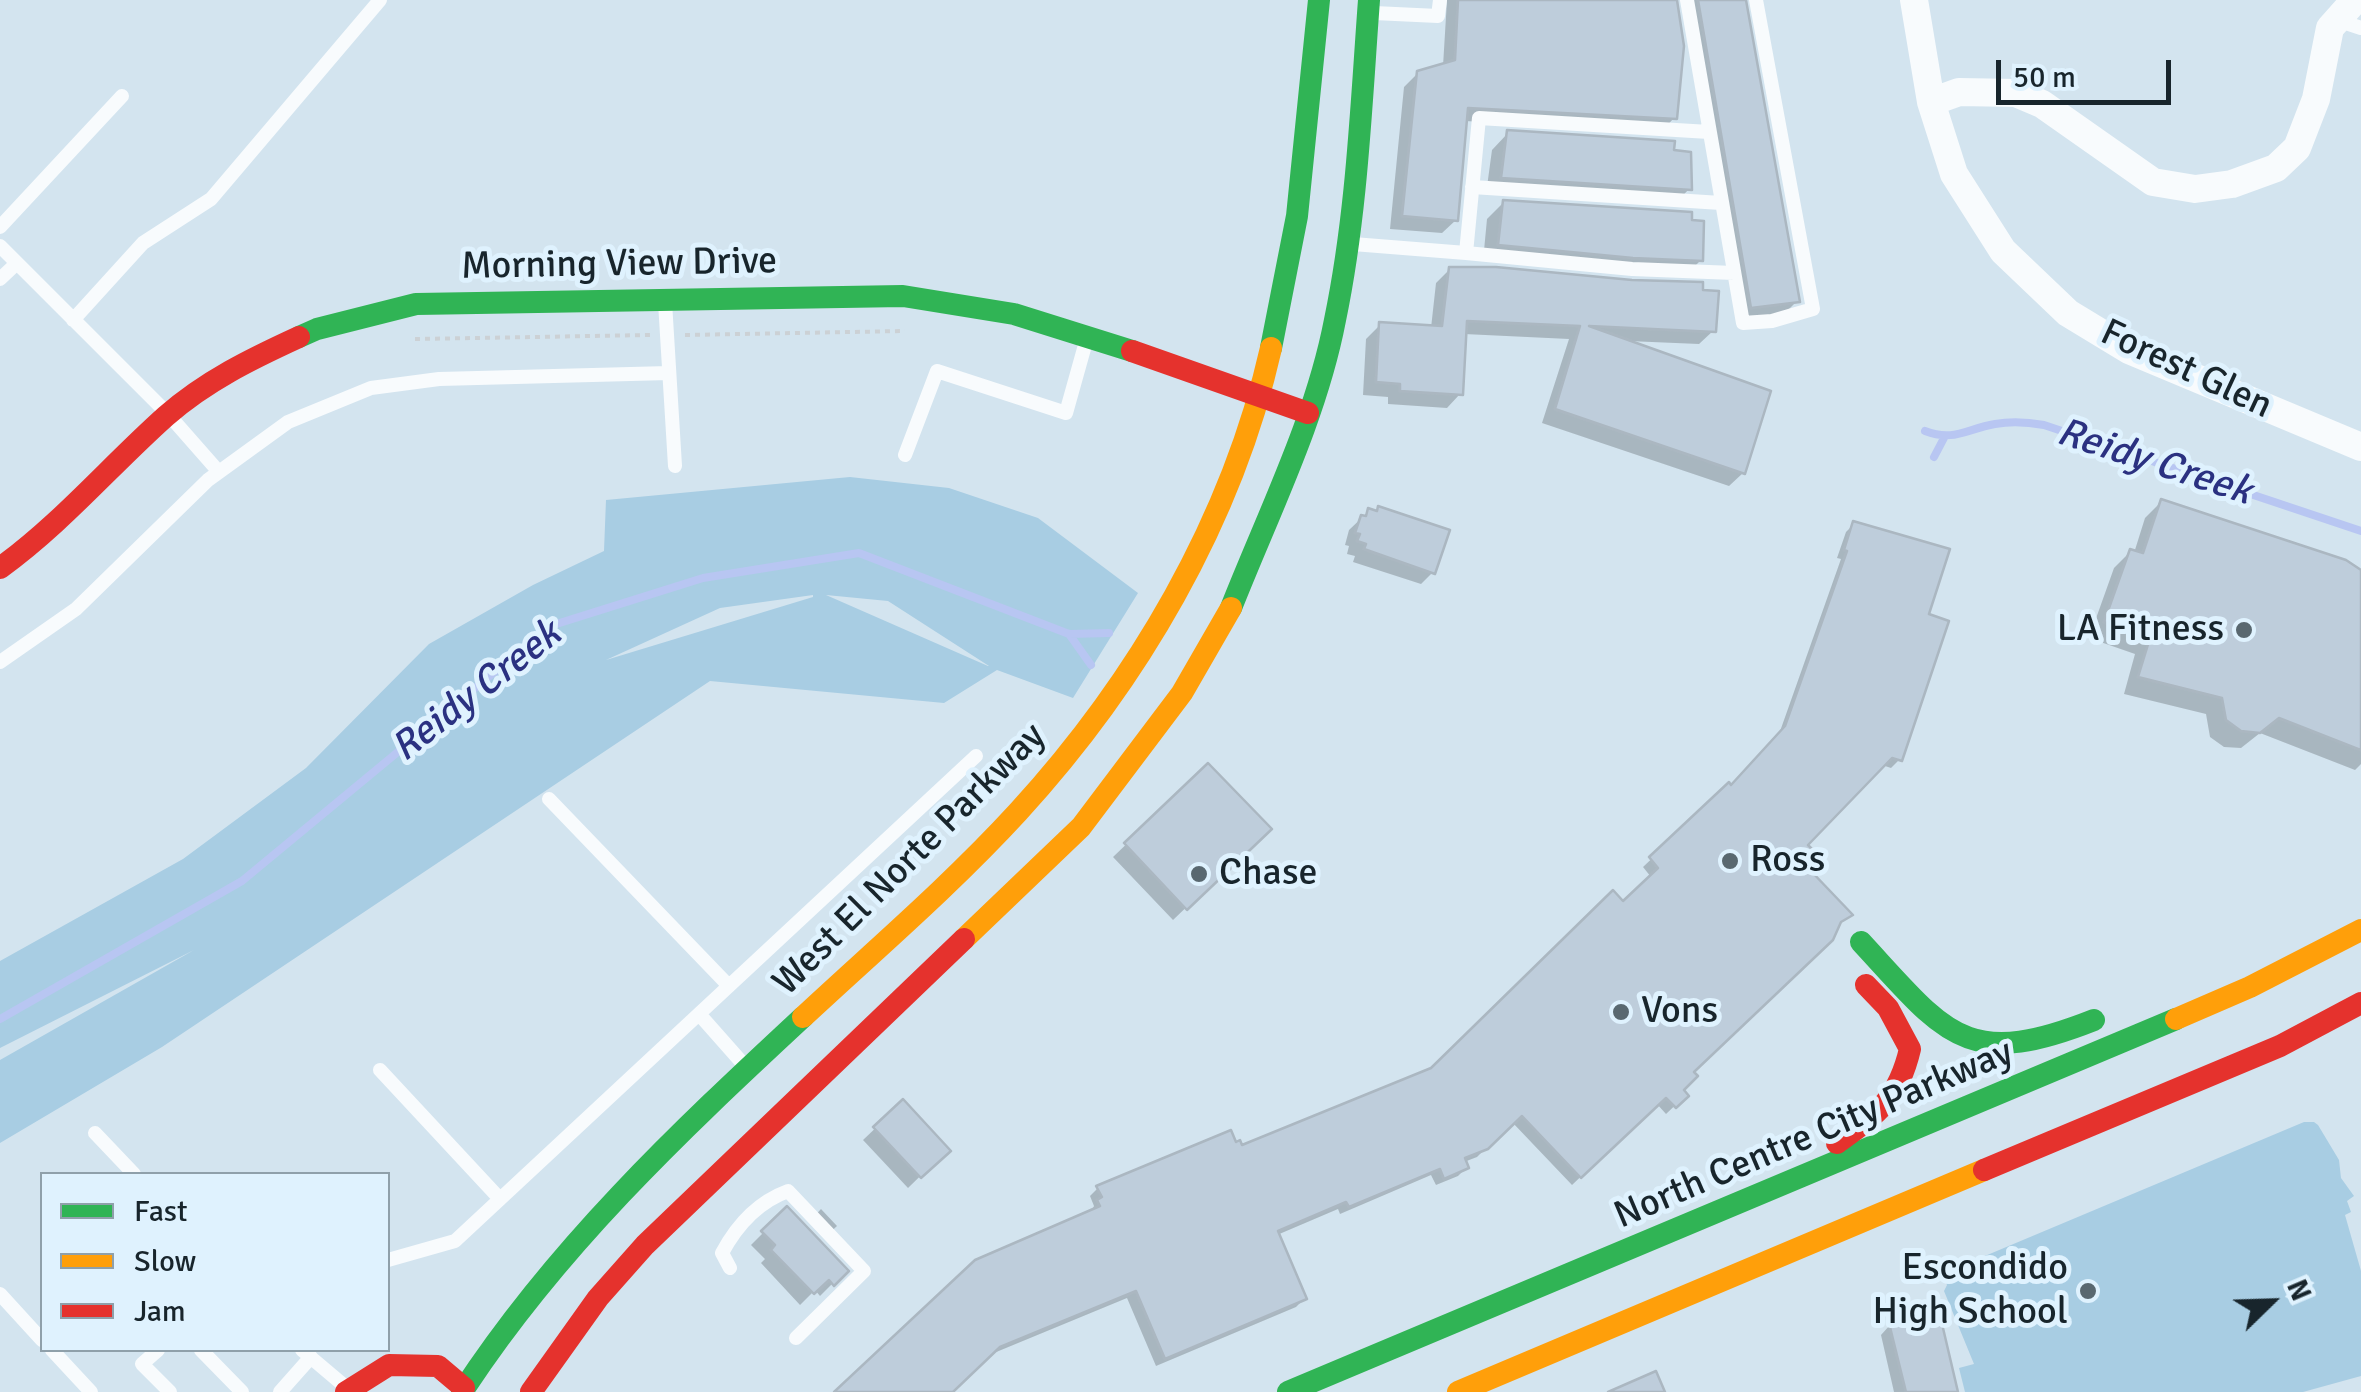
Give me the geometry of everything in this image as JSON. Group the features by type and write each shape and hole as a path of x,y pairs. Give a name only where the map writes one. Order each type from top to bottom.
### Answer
{"main road":[{"name":"West El Norte Parkway","path":"463,1390 504,1330 598,1213 971,858 1044,783 1091,726 1171,606 1219,506 1259,393 1286,284 1298,213 1319,0"},
{"path":"531,1392 598,1298 645,1245 1081,827 1182,693 1229,614 1308,413 1335,323 1348,244 1369,6"},
{"name":"Morning View Drive","path":"0,568 29,547 168,414 230,369 317,330 416,304 903,296 1014,314 1259,393 1308,413"},
{"path":"2325,922 2361,908"},
{"name":"North Centre City Parkway","path":"1288,1392 1771,1192 2250,986 2361,930"},
{"path":"1861,942 1938,1022 1963,1040 2020,1046 2046,1040 2116,1010"},
{"path":"1771,1192 1892,1103 1904,1078 1910,1050 1902,1030 1888,1008 1854,971"},
{"path":"1458,1392 2280,1046 2361,1002"},
{"path":"347,1390 389,1365 438,1366 463,1390"}],"street":[{"name":"Forest Glen","path":"1914,0 1931,102 1954,174 2002,251 2068,314 2129,350 2361,447"},
{"path":"1931,102 1959,92 2016,93 2042,104 2153,182 2194,189 2232,184 2276,168 2297,148 2316,99 2330,28 2351,16"}],"lane":[{"path":"73,320 143,243 211,199 380,0"},
{"path":"1369,6 1438,16 1440,0"},
{"path":"1686,0 1743,323 1772,322 1813,309 1756,0"},
{"path":"0,228 122,96"},
{"path":"1466,252 1478,118 1709,132"},
{"path":"1472,187 1721,203"},
{"path":"1348,244 1632,269 1734,273"},
{"path":"0,246 168,414 219,472"},
{"path":"0,279 16,264"},
{"path":"665,300 674,466"},
{"path":"905,455 936,370 1066,413 1087,338"},
{"path":"0,662 76,609 219,472 288,422 370,388 440,379 669,373"},
{"path":"390,1259 455,1241 976,756"},
{"path":"548,799 729,986"},
{"path":"698,1014 748,1069"},
{"path":"380,1070 500,1198"},
{"path":"94,1133 132,1172"},
{"path":"730,1268 722,1253 736,1228 772,1196 788,1191 864,1271 796,1338"},
{"path":"0,1294 40,1338"},
{"path":"54,1352 92,1392"},
{"path":"156,1352 142,1364 170,1392"},
{"path":"202,1352 242,1392"},
{"path":"280,1392 307,1353 347,1390"}],"shaded area":[{"path":"850,477 949,488 1038,518 1138,593 1073,698 997,670 944,703 710,681 162,1047 0,1143 0,1060 194,950 0,1048 0,961 183,859 306,768 429,644 533,585 604,551 606,500","holes":["826,595 888,601 989,666 988,666","813,597 606,660 720,608"]},
{"name":"Escondido High School","path":"2304,1122 2318,1125 2339,1160 2341,1178 2354,1196 2347,1201 2351,1212 2345,1215 2361,1271 2361,1376 2303,1392 1965,1392 1959,1368 1974,1364 1944,1291 1947,1285 1942,1274"}],"building":[{"path":"1458,0 1677,0 1684,46 1677,119 1468,108 1458,221 1402,216 1417,71 1455,60"},
{"path":"1698,0 1746,0 1800,302 1751,308"},
{"path":"1507,130 1675,141 1674,150 1691,152 1692,190 1501,178"},
{"path":"1503,200 1692,212 1692,220 1704,221 1703,261 1498,245"},
{"path":"1449,267 1703,282 1703,290 1719,291 1716,332 1589,326 1771,391 1745,474 1555,409 1580,326 1467,321 1463,395 1400,391 1400,384 1376,382 1379,322 1442,326"},
{"name":"LA Fitness","path":"2161,499 2346,560 2361,570 2361,750 2279,718 2260,733 2241,731 2226,720 2222,698 2138,677 2150,638 2104,622 2130,549 2143,553"},
{"path":"1378,506 1450,530 1435,574 1364,549 1366,544 1357,541 1360,534 1355,533 1361,515 1366,516 1368,508 1377,511"},
{"path":"1853,521 1950,549 1929,614 1949,621 1902,761 1892,758 1808,845 1821,858 1810,870 1853,915 1841,922 1833,940 1694,1072 1698,1076 1684,1090 1689,1096 1676,1108 1666,1098 1581,1178 1522,1116 1488,1149 1465,1158 1469,1168 1444,1179 1440,1169 1278,1231 1307,1299 1165,1359 1136,1291 1000,1347 953,1392 834,1392 975,1260 1100,1206 1097,1200 1102,1197 1096,1186 1231,1130 1236,1142 1240,1140 1242,1145 1431,1068 1613,890 1623,901 1658,868 1649,857 1729,782 1731,785 1785,726 1847,551 1844,550"},
{"path":"1208,763 1272,829 1187,910 1124,843"},
{"path":"903,1099 951,1151 921,1178 873,1127"},
{"path":"787,1206 849,1271 834,1286 829,1280 814,1294 771,1250 775,1245 761,1231"},
{"path":"1939,1311 1958,1392 1906,1392 1889,1323"},
{"path":"1656,1371 1665,1392 1608,1392"}],"waterway":[{"name":"Reidy Creek","path":"1925,431 1952,435 2001,423 2044,425 2361,531"},
{"name":"Reidy Creek","path":"1934,457 1944,438"},
{"name":"Reidy Creek","path":"0,1019 242,881 550,626 703,578 859,553 1069,634 1109,633"},
{"name":"Reidy Creek","path":"1069,634 1091,665"}],"traffic: fast":[{"path":"1271,348 1297,216 1319,0"},
{"path":"1231,608 1304,430 1327,357 1353,200 1369,0"},
{"path":"299,337 416,304 903,296 1014,314 1132,351"},
{"path":"1861,942 1915,1000 1961,1035 1986,1042 2015,1042 2094,1020"},
{"path":"462,1392 537,1289 578,1241 710,1104 803,1017"},
{"path":"1288,1392 2176,1019"}],"traffic: slow":[{"path":"803,1017 992,839 1102,709 1140,654 1205,537 1232,475 1271,348"},
{"path":"964,939 1081,827 1182,693 1231,608"},
{"path":"2176,1019 2250,987 2361,930"},
{"path":"1458,1392 1984,1170"}],"traffic: jam":[{"path":"0,568 44,533 181,403 230,372 299,337"},
{"path":"1132,351 1308,413"},
{"path":"531,1392 598,1298 645,1245 964,939"},
{"path":"1837,1143 1864,1123 1892,1094 1910,1049 1888,1008 1866,985"},
{"path":"1984,1170 2280,1046 2361,1003"},
{"path":"346,1392 389,1365 438,1366 464,1388"}],"place":[{"name":"LA Fitness","path":"2244,630"},
{"name":"Ross","path":"1730,861"},
{"name":"Chase","path":"1199,874"},
{"name":"Vons","path":"1621,1012"},
{"name":"Escondido High School","path":"2088,1291"}]}
